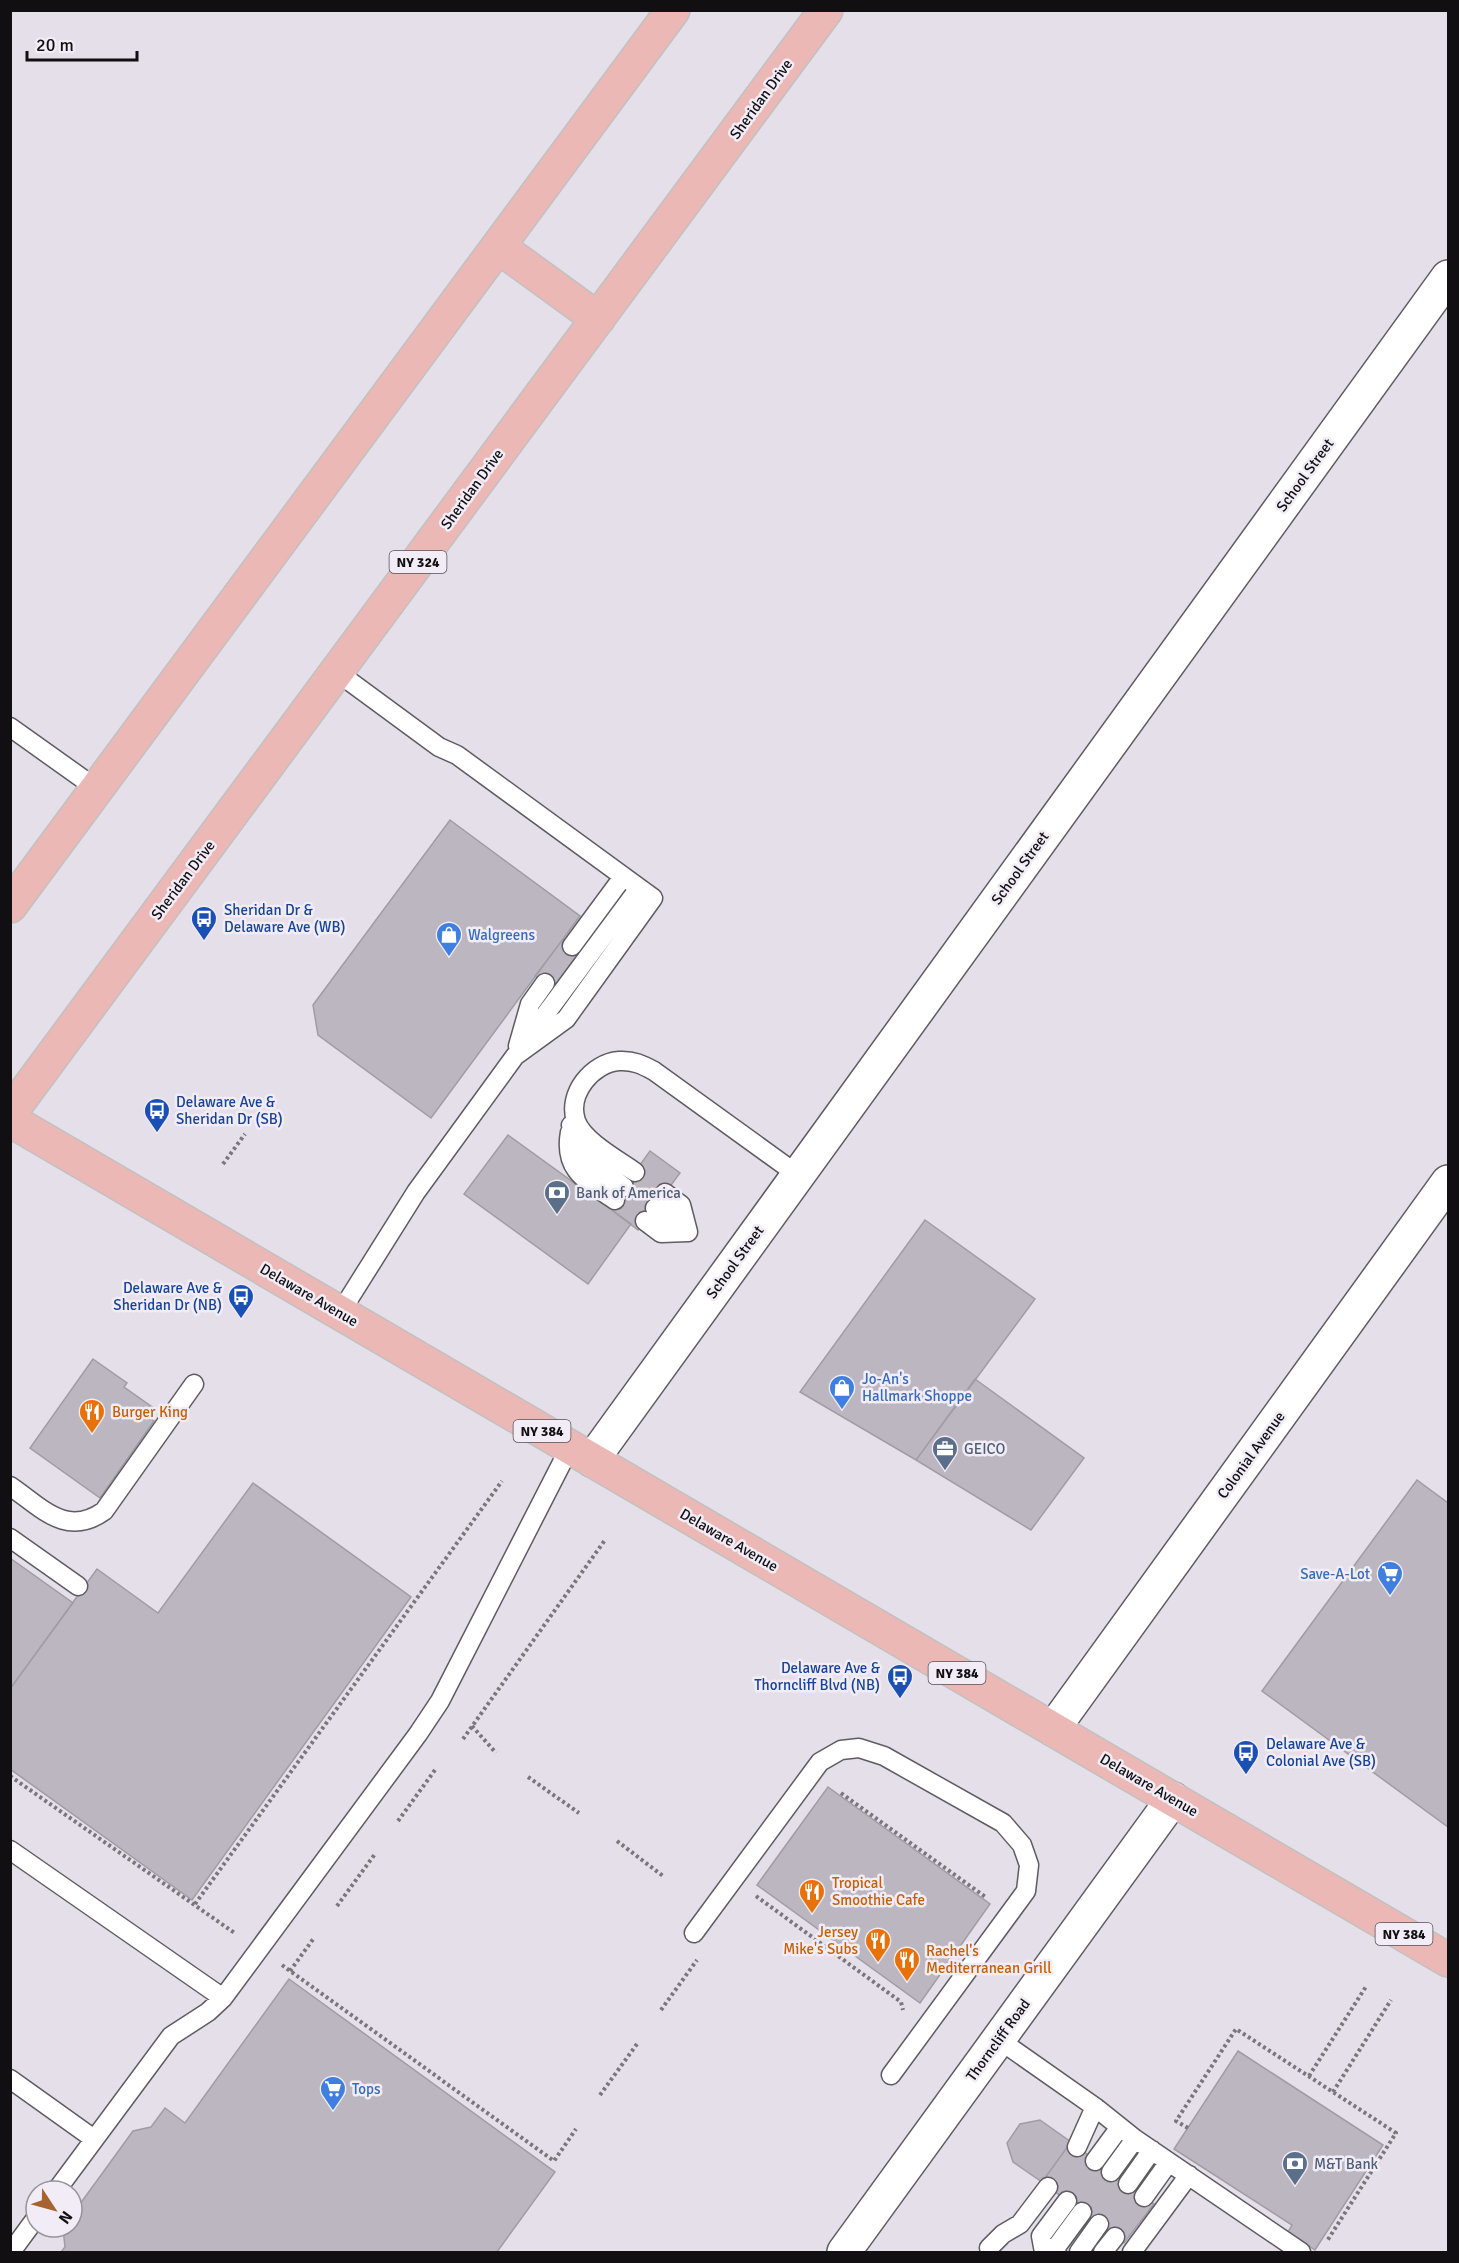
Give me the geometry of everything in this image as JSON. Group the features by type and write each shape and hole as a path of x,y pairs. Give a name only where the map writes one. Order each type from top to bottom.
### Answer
{"main road":[{"path":"10,906 673,10"},
{"name":"Sheridan Drive","path":"10,1113 826,10"},
{"path":"499,247 598,319"},
{"name":"Delaware Avenue","path":"10,1120 1449,1960"}],"street":[{"name":"School Street","path":"581,1454 798,1175 1449,277"},
{"name":"Colonial Avenue","path":"1053,1729 1449,1182"},
{"name":"Thorncliff Road","path":"844,2253 1173,1799"}],"lane":[{"path":"337,672 439,747 457,755 646,893 515,1056 416,1192 340,1313"},
{"path":"10,727 97,789"},
{"path":"572,946 623,877"},
{"path":"515,1056 530,1004 545,983"},
{"path":"574,1106 576,1122 585,1137 625,1186 584,1157 571,1124 574,1106 579,1090 591,1073 604,1065 619,1061 638,1063 654,1071 798,1175"},
{"path":"681,1205 688,1232 661,1233 655,1207 681,1205"},
{"path":"10,1486 59,1520 77,1522 91,1520 104,1511 194,1384"},
{"path":"65,2179 171,2036 208,2012 223,1998 440,1701 581,1454"},
{"path":"10,1538 78,1586"},
{"path":"694,1933 820,1762 842,1750 859,1748 884,1756 1003,1823 1022,1845 1026,1855 1029,1865 1026,1891 891,2075"},
{"path":"10,1850 223,1998"},
{"path":"998,2039 1095,2107 1135,2139 1301,2253"},
{"path":"10,2079 94,2139"},
{"path":"1077,2147 1095,2107"},
{"path":"1095,2161 1120,2127"},
{"path":"1111,2172 1135,2139"},
{"path":"1128,2184 1152,2150"},
{"path":"1144,2197 1169,2162"},
{"path":"1132,2253 1189,2175"},
{"path":"989,2248 1003,2234 1020,2224 1048,2187"},
{"path":"1044,2253 1041,2236 1074,2206 1056,2253"},
{"path":"1079,2253 1099,2224"},
{"path":"11,2253 24,2235"},
{"path":"1103,2253 1115,2236"}],"path":[{"path":"223,1164 245,1134"},
{"path":"195,1904 502,1481"},
{"path":"463,1739 605,1540"},
{"path":"472,1726 496,1753"},
{"path":"398,1821 435,1770"},
{"path":"10,1776 236,1934"},
{"path":"528,1777 579,1813"},
{"path":"841,1793 990,1900"},
{"path":"616,1840 663,1876"},
{"path":"337,1906 375,1854"},
{"path":"747,1890 901,2002 904,2014"},
{"path":"290,1971 314,1938"},
{"path":"661,2010 697,1959"},
{"path":"281,1965 554,2161 576,2129"},
{"path":"1309,2076 1367,1985"},
{"path":"1333,2092 1391,2000"},
{"path":"1188,2128 1176,2121 1236,2029 1396,2133 1326,2242"},
{"path":"600,2095 637,2044"}],"building":[{"name":"Walgreens","path":"450,820 580,916 431,1118 318,1035 313,1005"},
{"path":"563,939 587,957 559,994 535,976"},
{"name":"Bank of America","path":"508,1135 631,1224 588,1284 464,1194"},
{"path":"650,1151 680,1173 638,1230 609,1208"},
{"path":"925,1220 1035,1299 916,1460 800,1392"},
{"name":"Burger King","path":"93,1359 127,1383 124,1387 155,1409 150,1418 154,1421 100,1498 30,1448"},
{"path":"975,1379 1084,1458 1031,1530 916,1460"},
{"name":"Save-A-Lot","path":"1417,1480 1448,1503 1448,1827 1262,1691"},
{"path":"253,1483 411,1597 192,1900 10,1769 10,1689 97,1569 158,1613"},
{"path":"10,1558 73,1603 10,1689"},
{"path":"828,1787 990,1904 920,2003 757,1885"},
{"name":"Tops","path":"289,1979 555,2172 497,2252 61,2252 65,2247 64,2239 84,2239 84,2198 133,2131 151,2127 165,2108 185,2123"},
{"name":"M&T Bank","path":"1238,2051 1383,2145 1315,2250 1288,2232 1292,2225 1174,2149"},
{"path":"1040,2120 1071,2142 1042,2182 1013,2162 1007,2143 1020,2124"},
{"path":"1071,2142 1154,2204 1124,2243 1042,2182"}],"place":[{"name":"Sheridan Dr & Delaware Ave (WB)","path":"204,942"},
{"name":"Walgreens","path":"449,958"},
{"name":"Delaware Ave & Sheridan Dr (SB)","path":"157,1134"},
{"name":"Bank of America","path":"557,1216"},
{"name":"Delaware Ave & Sheridan Dr (NB)","path":"241,1320"},
{"name":"Jo-An's Hallmark Shoppe","path":"842,1411"},
{"name":"Burger King","path":"92,1435"},
{"name":"GEICO","path":"945,1472"},
{"name":"Save-A-Lot","path":"1390,1597"},
{"name":"Delaware Ave & Thorncliff Blvd (NB)","path":"900,1700"},
{"name":"Delaware Ave & Colonial Ave (SB)","path":"1246,1776"},
{"name":"Tropical Smoothie Cafe","path":"812,1915"},
{"name":"Jersey Mike's Subs","path":"878,1964"},
{"name":"Rachel's Mediterranean Grill","path":"907,1983"},
{"name":"Tops","path":"333,2112"},
{"name":"M&T Bank","path":"1295,2187"}]}
